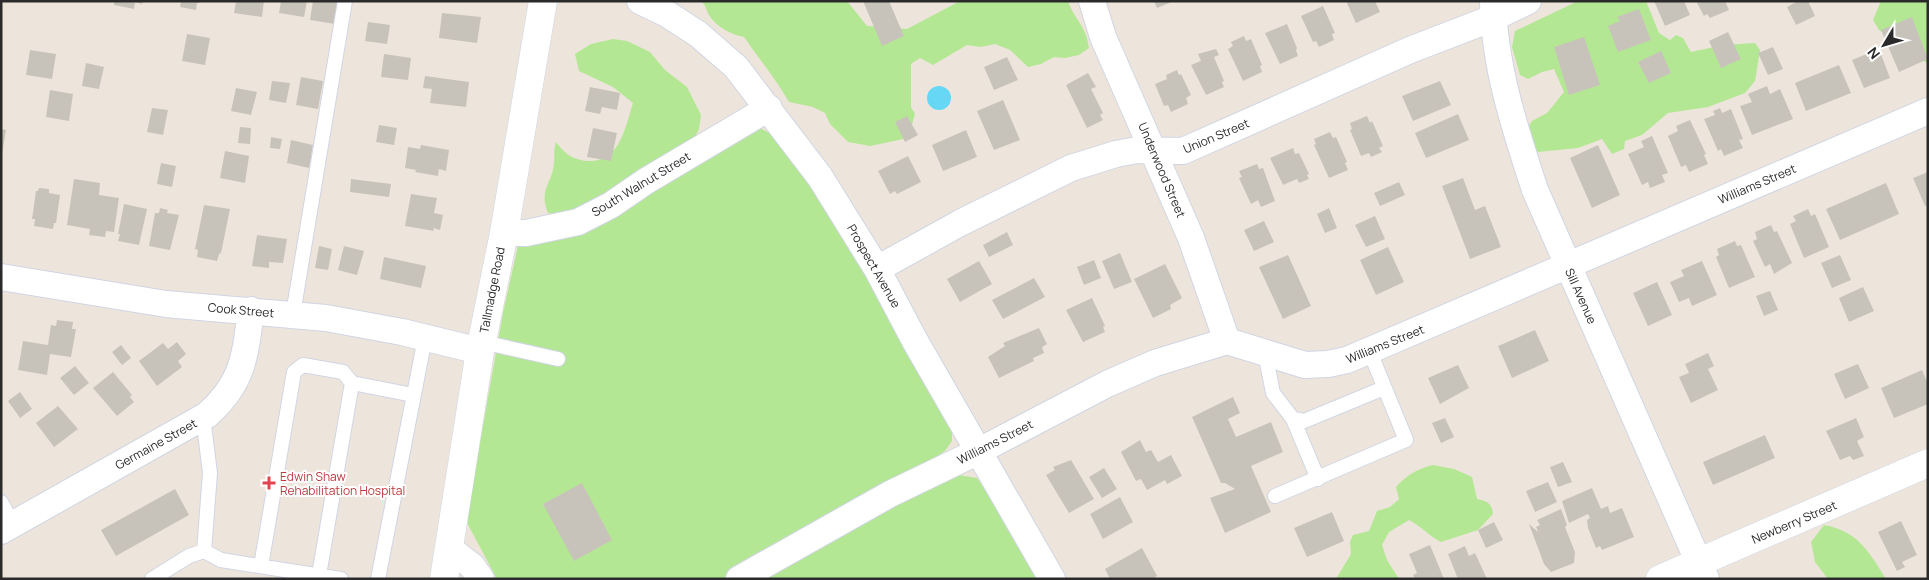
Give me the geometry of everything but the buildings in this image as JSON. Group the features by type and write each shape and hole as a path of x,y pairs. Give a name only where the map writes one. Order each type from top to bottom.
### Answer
{"street":[{"name":"Tallmadge Road","path":"444,579 481,347 504,233 543,1"},
{"name":"Prospect Avenue","path":"640,1 668,14 698,34 736,67 820,177 877,269 915,341 1052,579"},
{"name":"Underwood Street","path":"1092,1 1100,28 1120,77 1154,149 1191,238 1227,341"},
{"name":"Union Street","path":"877,269 946,230 1055,175 1116,154 1154,149 1183,151 1410,50 1493,10 1528,1"},
{"name":"Sill Avenue","path":"1493,10 1505,89 1518,139 1535,190 1703,571"},
{"name":"South Walnut Street","path":"504,233 532,232 578,222 611,205 646,181 769,108"},
{"name":"Williams Street","path":"738,579 890,494 979,451 1107,384 1155,363 1227,341 1305,365 1328,364 1370,352 1568,267 1688,212 1752,187 1928,111"},
{"name":"Cook Street","path":"1,277 166,304 326,318 481,347"},
{"name":"Germaine Street","path":"5,519 203,417 220,403 239,374 245,358 251,310"},
{"name":"Newberry Street","path":"1660,579 1703,571 1928,463"},
{"path":"450,549 472,566 481,579"}],"lane":[{"path":"293,314 345,1"},
{"path":"378,579 425,338"},
{"path":"481,347 558,359"},
{"path":"1275,496 1406,440 1370,352"},
{"path":"1265,353 1273,393 1293,419 1318,479"},
{"path":"261,566 294,372 303,365 343,372 352,383 413,394"},
{"path":"319,575 352,383"},
{"path":"1293,419 1304,422 1384,388"},
{"path":"203,417 210,474 204,551"},
{"path":"152,579 189,556 204,551 221,560 341,579"}],"green space":[{"path":"701,1 847,1 867,26 907,29 960,1 1068,1 1083,28 1089,48 1079,55 1065,58 1054,57 1041,64 1028,67 1010,50 995,44 981,47 967,45 933,65 920,58 911,64 911,107 915,114 908,138 870,146 848,142 830,124 825,113 813,107 789,102 744,37 720,27 709,15"},
{"path":"1578,1 1646,1 1659,33 1670,40 1676,35 1683,38 1691,52 1723,45 1755,43 1760,50 1755,81 1745,93 1708,107 1668,113 1642,135 1625,141 1624,149 1612,154 1602,139 1578,148 1538,152 1527,142 1527,128 1532,121 1547,113 1564,92 1554,69 1542,72 1528,79 1520,75 1512,47 1515,31"},
{"path":"1881,1 1928,1 1928,64 1879,30 1873,20"},
{"path":"613,39 627,41 650,52 665,70 687,87 701,115 699,129 690,147 631,187 562,215 548,213 545,205 545,192 553,169 556,142 566,153 574,158 588,161 599,160 614,150 624,133 633,103 613,87 579,71 575,54 591,44"},
{"path":"760,128 773,135 810,182 916,360 952,430 952,441 945,451 910,475 722,579 497,579 466,521 503,313 519,241"},
{"path":"1433,465 1454,469 1472,477 1477,499 1488,503 1493,514 1478,530 1441,542 1409,520 1389,532 1382,545 1387,560 1399,579 1336,579 1351,554 1350,542 1353,535 1369,531 1377,511 1390,507 1399,499 1396,487 1404,479 1422,468"},
{"path":"953,474 977,478 999,509 1038,579 759,579"},
{"path":"1824,525 1846,532 1861,544 1886,579 1828,579 1815,562 1811,542"}],"water":[{"path":"939,86 948,89 951,98 948,107 939,110 930,107 927,98 930,89"}],"place":[{"name":"Edwin Shaw Rehabilitation Hospital","path":"269,483"}]}
